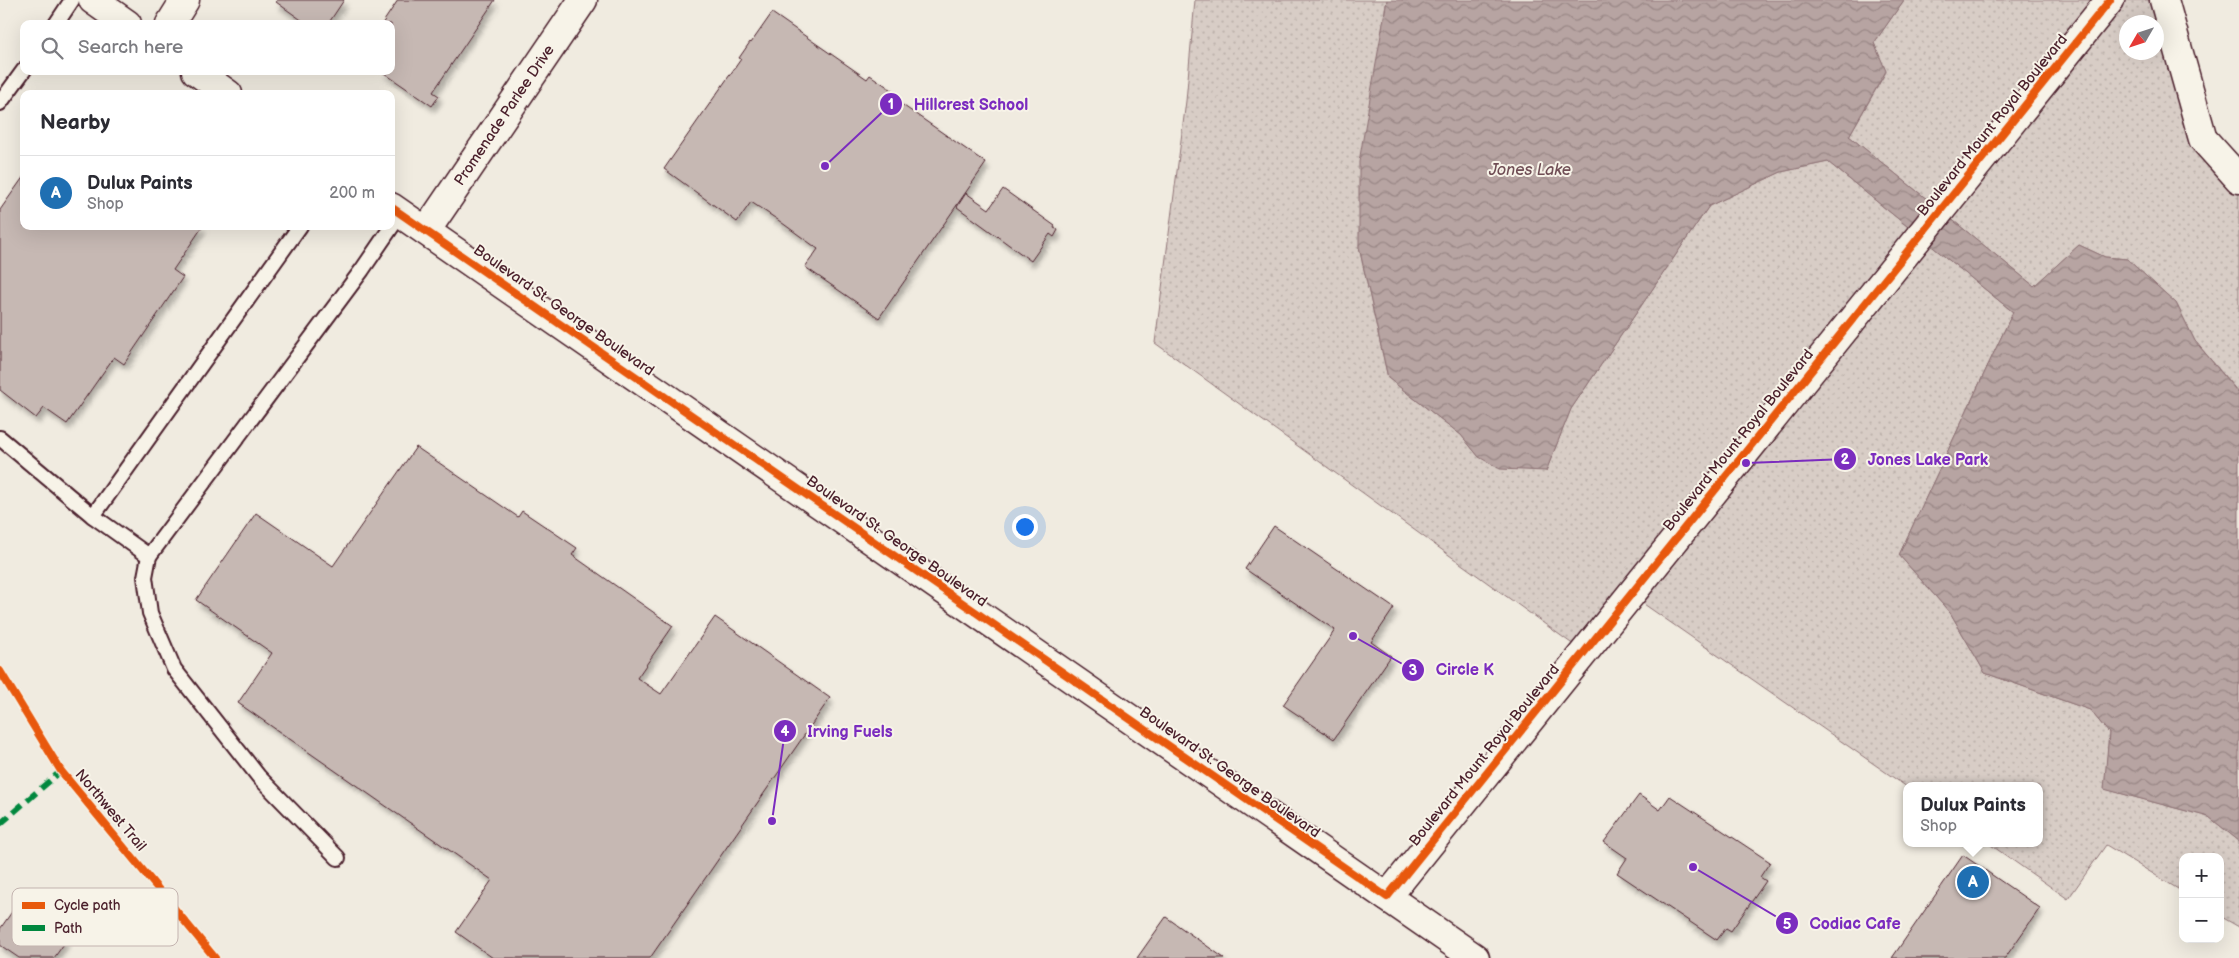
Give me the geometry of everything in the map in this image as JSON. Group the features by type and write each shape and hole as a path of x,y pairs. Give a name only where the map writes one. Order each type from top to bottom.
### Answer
{"street":[{"path":"93,0 121,20"},
{"path":"173,20 186,0"},
{"name":"Promenade Parlee Drive","path":"426,231 583,0"},
{"name":"Boulevard Mount Royal Boulevard","path":"1387,897 2110,0"},
{"path":"2164,0 2203,139 2239,179"},
{"path":"202,75 222,90"},
{"name":"Boulevard St. George Boulevard","path":"396,210 1475,958"}],"lane":[{"path":"59,20 72,0"},
{"path":"0,104 20,75"},
{"path":"93,516 297,230"},
{"path":"338,858 259,777 174,669 150,613 145,577 149,556 362,270 385,230"},
{"path":"0,438 93,516 149,556"}],"shaded area":[{"path":"1195,0 1387,0 1359,247 1388,378 1461,435 1479,457 1546,471 1571,409 1709,206 1781,172 1828,162 2013,312 1899,555 1951,614 1985,673 2090,710 2109,733 2105,789 2209,817 2239,841 2239,927 2224,918 2224,853 2179,853 2179,890 2106,845 2068,899 1994,847 2043,847 2043,782 1903,782 1903,784 1641,602 1596,661 1155,343 1186,101"},
{"path":"1904,0 2164,0 2203,139 2239,179 2239,393 2195,341 2176,303 2127,259 2105,257 2079,245 2034,286 1849,136 1886,72 1874,43"}],"water":[{"name":"Jones Lake","path":"1387,0 1904,0 1874,43 1886,71 1849,136 2034,286 2079,245 2105,257 2127,259 2176,303 2195,341 2239,394 2239,841 2209,817 2104,789 2109,733 2090,710 1985,673 1951,614 1899,555 2013,312 1828,162 1781,172 1709,206 1571,409 1546,471 1500,469 1479,457 1461,435 1388,378 1359,247 1359,162"}],"building":[{"path":"277,0 344,0 331,20 301,20 276,2"},
{"path":"398,0 495,0 433,92 439,96 432,106 387,75 395,75 395,20 385,20"},
{"path":"772,13 867,79 870,75 895,92 891,97 986,163 879,318 805,267 818,249 778,220 751,202 737,222 664,169 741,59 739,58 750,42"},
{"path":"20,182 20,230 200,230 173,270 183,277 124,364 114,357 67,424 44,408 36,418 0,390 0,210"},
{"path":"1003,189 1058,230 1054,237 1050,234 1031,261 957,207 966,193 989,209"},
{"path":"416,447 518,517 522,511 577,548 572,555 673,626 637,678 661,694 715,617 830,698 650,958 493,958 456,932 492,880 238,703 272,653 196,600 256,513 333,566"},
{"path":"1274,526 1394,608 1371,642 1391,656 1334,739 1283,705 1335,630 1245,569"},
{"path":"1639,795 1660,810 1670,796 1770,862 1760,877 1766,881 1731,931 1726,928 1717,940 1617,873 1627,858 1604,842"},
{"path":"1963,855 2040,908 2005,958 1892,958"},
{"path":"12,912 12,946 62,946 54,958 19,958 0,945 0,929"},
{"path":"1166,917 1224,958 1137,958"}],"marked path":[{"path":"0,824 61,771"}],"cycle path":[{"path":"395,210 1387,897 2110,0"},
{"name":"Northwest Trail","path":"0,671 61,771 157,888"},
{"name":"Northwest Trail","path":"178,913 215,958"}],"place":[{"name":"Hillcrest School","path":"825,166"},
{"name":"Jones Lake Park","path":"1746,463"},
{"name":"Circle K","path":"1353,636"},
{"name":"Irving Fuels","path":"772,821"},
{"name":"Codiac Cafe","path":"1693,867"},
{"name":"Dulux Paints","path":"1973,882"}]}
